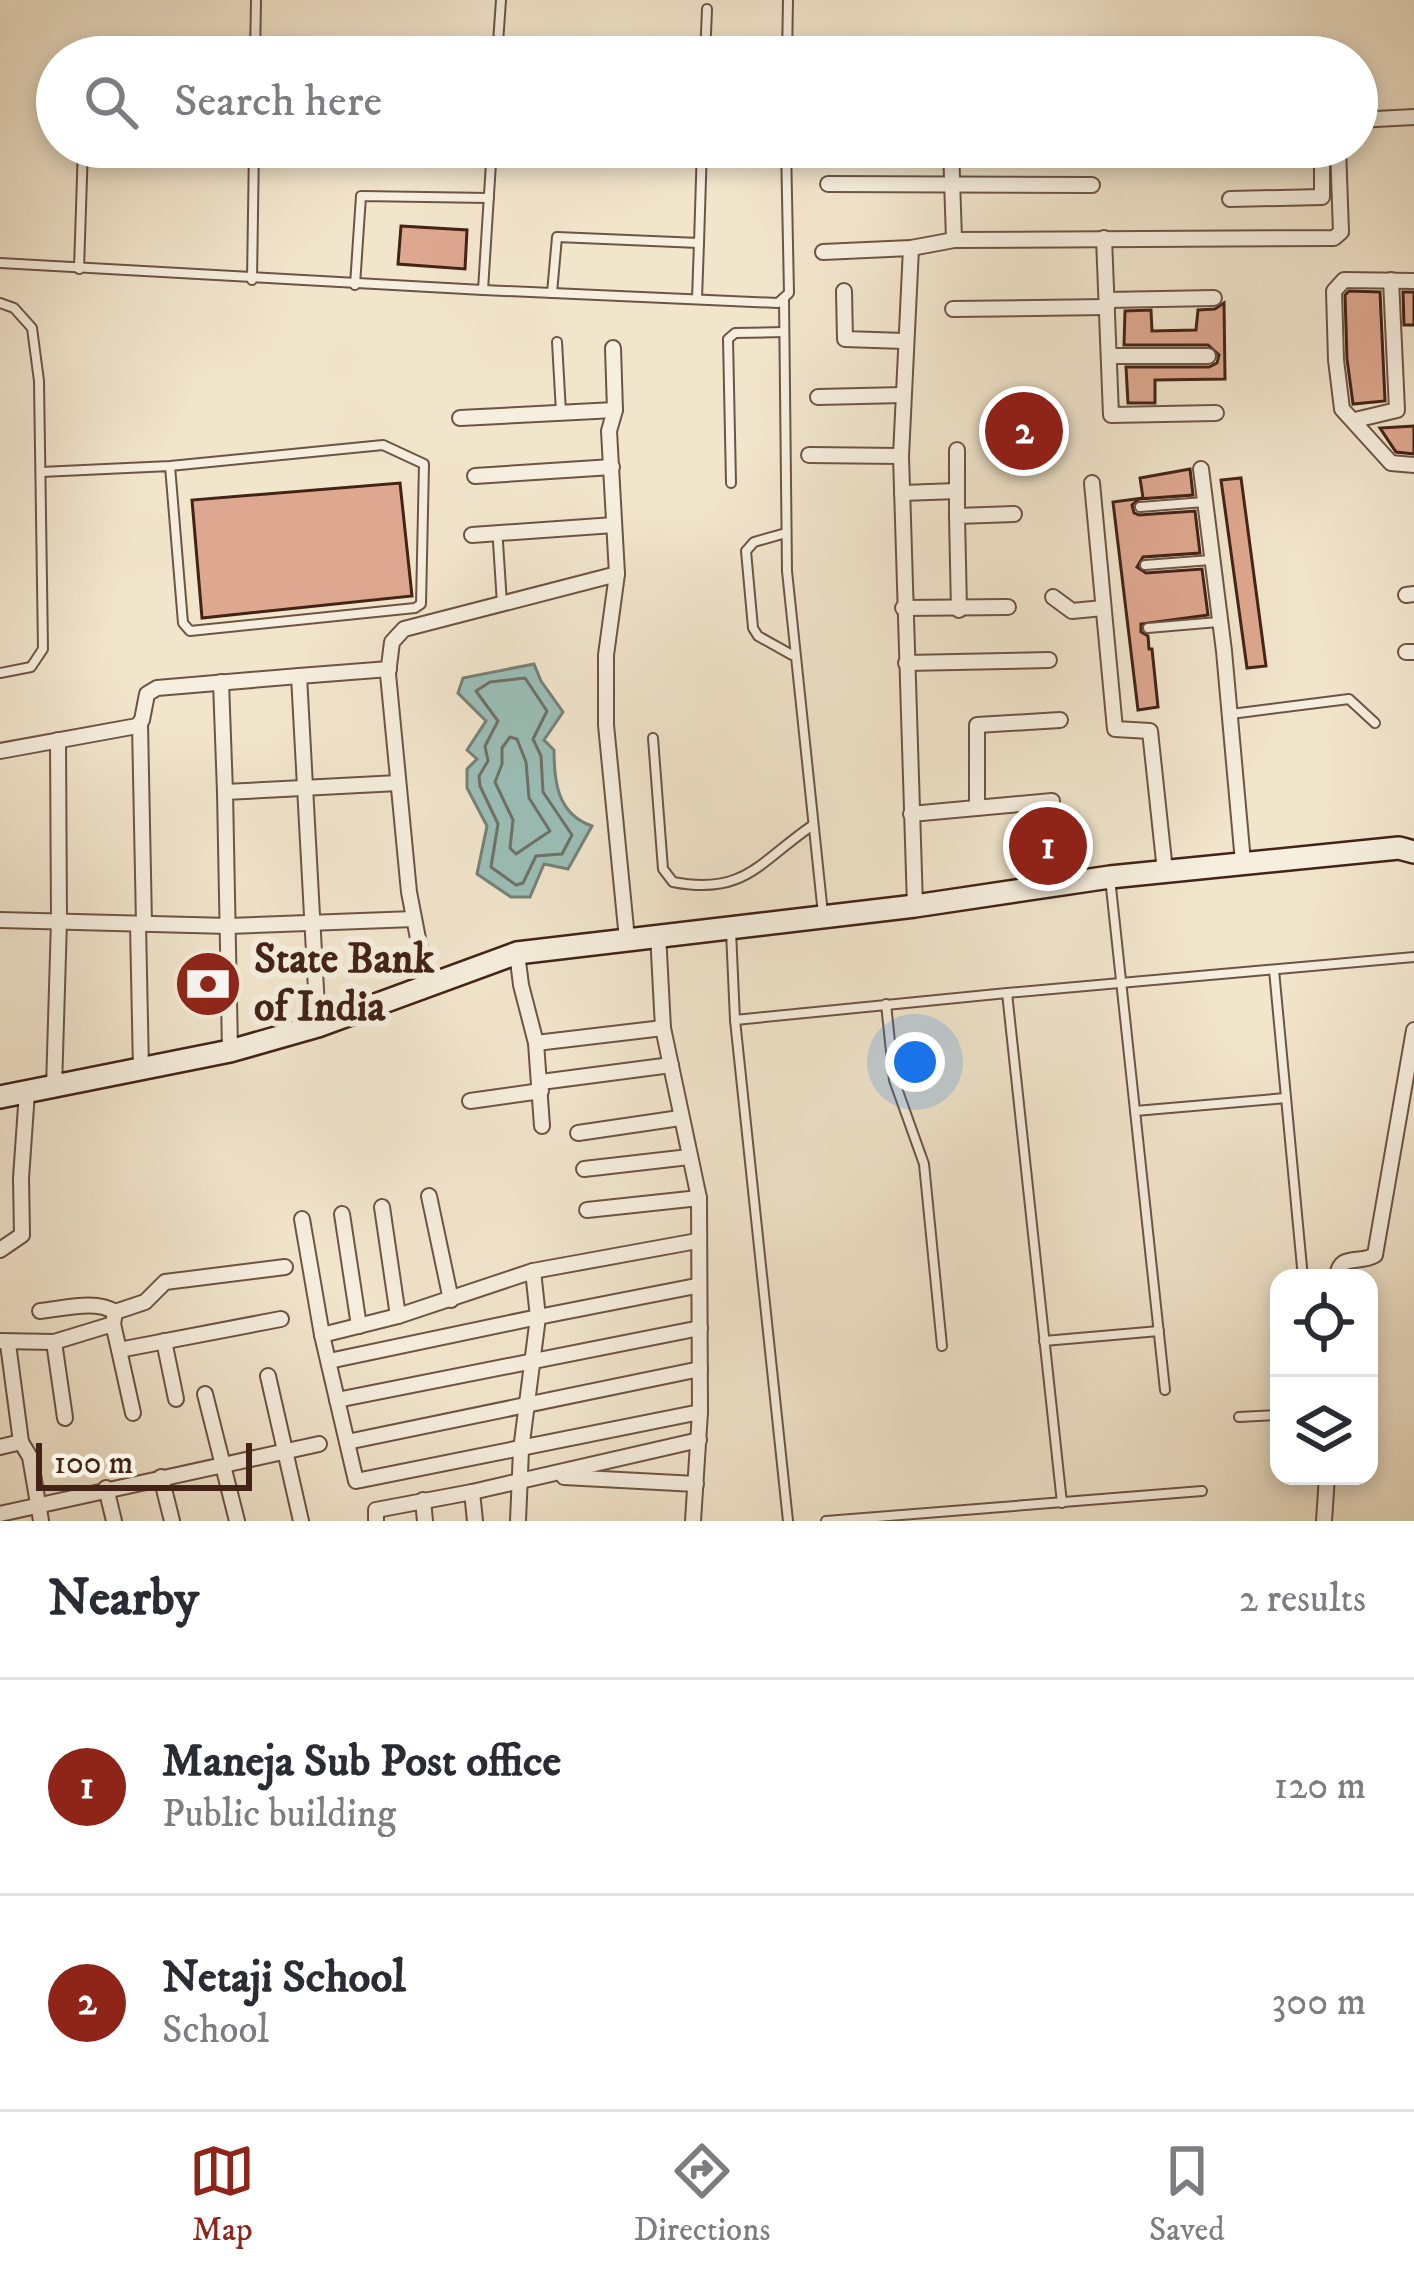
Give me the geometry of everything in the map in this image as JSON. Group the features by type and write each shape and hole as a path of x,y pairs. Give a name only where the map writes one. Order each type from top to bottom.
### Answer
{"street":[{"path":"1378,119 1414,117"},
{"path":"952,168 954,240"},
{"path":"1230,200 1322,197 1322,168"},
{"path":"823,252 911,248 954,240 1334,238 1341,232 1338,168"},
{"path":"827,184 1092,185"},
{"path":"1104,238 1112,415 1216,413"},
{"path":"911,248 902,493 915,906"},
{"path":"1414,280 1344,280 1334,290 1342,409 1391,463 1414,465"},
{"path":"1355,421 1406,410 1391,280"},
{"path":"844,291 845,339 904,341"},
{"path":"953,309 1214,298"},
{"path":"613,348 615,410 609,430 617,574 606,655 606,724 627,939"},
{"path":"1109,356 1208,356"},
{"path":"818,398 903,395"},
{"path":"460,418 615,410"},
{"path":"957,450 959,610"},
{"path":"809,455 902,456"},
{"path":"476,476 612,467"},
{"path":"1201,469 1243,862"},
{"path":"1092,483 1114,729 1150,731 1165,871"},
{"path":"902,493 957,491"},
{"path":"957,516 1014,514"},
{"path":"472,535 614,524"},
{"path":"427,985 398,783 389,669 392,642 404,629 617,574"},
{"path":"1053,597 1072,611 1103,608"},
{"path":"903,608 1008,607"},
{"path":"906,663 1049,660"},
{"path":"141,1070 140,724 151,690 389,669"},
{"path":"299,676 318,1026"},
{"path":"221,682 230,1051"},
{"path":"977,808 977,725 1060,720"},
{"path":"0,751 140,724"},
{"path":"54,1088 58,740"},
{"path":"225,792 398,783"},
{"path":"910,814 1052,800"},
{"path":"0,1097 230,1051 318,1026 517,953 915,906 1110,877 1409,847"},
{"path":"0,920 230,926 414,919"},
{"path":"658,934 663,1028 699,1198 700,1412 693,1521"},
{"path":"517,953 536,1043 542,1126"},
{"path":"536,1043 663,1028"},
{"path":"1338,1269 1343,1261 1375,1256 1414,1030"},
{"path":"470,1101 671,1065"},
{"path":"0,1250 20,1240 27,1092"},
{"path":"578,1133 680,1118"},
{"path":"584,1169 689,1157"},
{"path":"0,1180 21,1178"},
{"path":"429,1196 451,1300"},
{"path":"587,1210 699,1198"},
{"path":"382,1208 398,1316"},
{"path":"0,1213 21,1211"},
{"path":"342,1214 359,1326"},
{"path":"302,1219 353,1478 360,1481 700,1412"},
{"path":"322,1336 451,1300 532,1271 698,1241"},
{"path":"40,1514 30,1457 21,1442 4,1342 54,1342 145,1302 164,1282 285,1267"},
{"path":"518,1521 521,1450 538,1317 532,1271"},
{"path":"328,1361 697,1286"},
{"path":"40,1311 110,1307 134,1413"},
{"path":"119,1350 281,1319"},
{"path":"337,1400 700,1328"},
{"path":"164,1341 176,1399"},
{"path":"54,1342 64,1418"},
{"path":"347,1442 700,1369"},
{"path":"268,1376 302,1521"},
{"path":"205,1394 237,1521"},
{"path":"376,1521 376,1510 699,1440"},
{"path":"0,1447 21,1442"},
{"path":"0,1514 40,1514 106,1489 319,1444"},
{"path":"543,1475 697,1484"},
{"path":"161,1477 172,1521"},
{"path":"1324,1521 1326,1485"},
{"path":"106,1489 114,1521"},
{"path":"472,1492 475,1521"},
{"path":"423,1501 424,1521"}],"lane":[{"path":"256,0 256,36"},
{"path":"498,36 500,0"},
{"path":"787,36 788,0"},
{"path":"706,36 707,9"},
{"path":"79,269 82,168"},
{"path":"252,280 254,168"},
{"path":"483,290 491,168"},
{"path":"698,299 701,168"},
{"path":"0,263 252,280 778,303 789,293 786,168"},
{"path":"355,284 361,196 489,198"},
{"path":"552,293 557,237 699,243"},
{"path":"784,299 785,533 824,917"},
{"path":"0,303 14,308 32,328 39,381 43,649 31,667 0,673"},
{"path":"731,483 728,339 735,333 784,332"},
{"path":"557,342 561,413"},
{"path":"40,472 170,466 382,445 424,464 421,604 190,631 184,623 170,466"},
{"path":"1140,507 1204,502"},
{"path":"785,533 749,546 749,595 758,636 794,656"},
{"path":"498,542 502,606"},
{"path":"1145,565 1211,560"},
{"path":"1148,628 1220,621"},
{"path":"1229,714 1349,699 1375,723"},
{"path":"653,738 663,869 673,882 744,879 813,824"},
{"path":"1110,877 1165,1390"},
{"path":"730,928 735,1020 788,1521"},
{"path":"735,1020 1414,957"},
{"path":"1274,970 1302,1269"},
{"path":"1007,993 1062,1503"},
{"path":"886,1004 898,1094 924,1164 942,1346"},
{"path":"1135,1111 1286,1098"},
{"path":"1044,1341 1159,1331"},
{"path":"1239,1418 1270,1416"},
{"path":"826,1521 1202,1491"}],"water":[{"path":"534,664 563,712 544,740 554,750 560,795 571,813 592,826 568,869 544,864 530,897 511,897 477,874 487,826 467,788 467,769 477,759 467,750 486,721 458,693 463,678"}],"building":[{"path":"401,226 467,230 465,269 398,264"},
{"path":"1349,291 1380,292 1385,401 1353,404 1347,359 1345,295"},
{"path":"1403,292 1414,292 1414,325 1404,325"},
{"path":"1224,303 1225,379 1155,380 1155,403 1128,403 1126,367 1209,367 1219,355 1208,345 1124,345 1125,311 1151,310 1152,331 1196,330 1198,310"},
{"path":"1414,426 1414,454 1396,452 1380,428"},
{"path":"1190,469 1193,495 1139,499 1132,505 1139,515 1195,511 1200,553 1143,557 1137,567 1146,573 1202,569 1208,615 1141,624 1152,649 1158,707 1138,710 1113,502 1143,498 1140,478"},
{"path":"1241,478 1266,666 1247,668 1221,480"},
{"path":"400,483 412,596 202,618 192,500"},
{"name":"State Bank of India","path":"192,973 217,973 218,996 194,998"}],"place":[{"name":"Netaji School","path":"1024,431"},
{"name":"Maneja Sub Post office","path":"1048,846"},
{"name":"State Bank of India","path":"208,984"}]}
